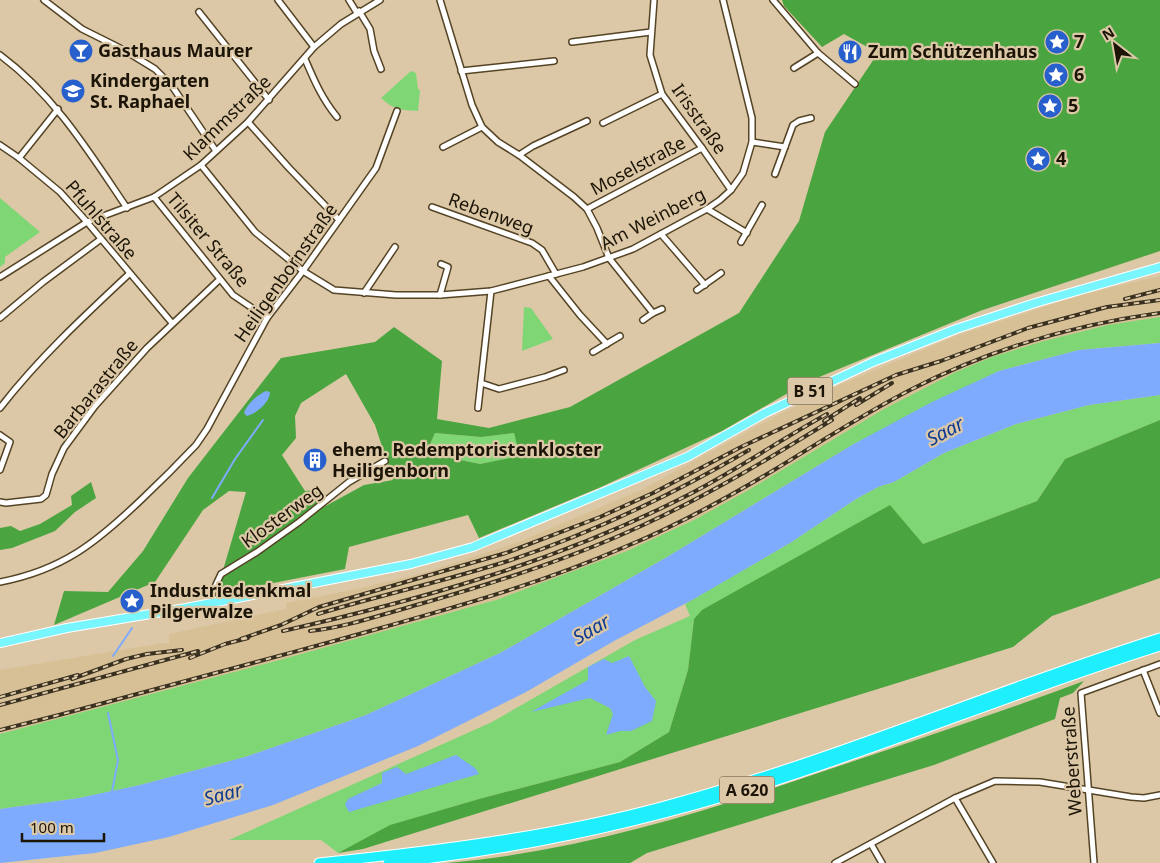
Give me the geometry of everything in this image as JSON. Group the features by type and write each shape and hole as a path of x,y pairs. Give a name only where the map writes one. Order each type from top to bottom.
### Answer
{"highway":[{"name":"A 620","path":"388,863 401,858 535,835 622,817 689,800 827,756 1038,679 1160,638"},
{"name":"A 620","path":"319,863 401,858 536,842 619,825 690,806 819,766 1049,683 1160,646"}],"main road":[{"name":"B 51","path":"0,643 67,628 209,604 412,564 473,547 687,457 765,413 873,362 956,329 1026,306 1160,267"}],"street":[{"path":"44,0 82,29 124,50 155,69 172,86 216,151"},
{"path":"278,0 314,47"},
{"path":"350,0 370,29 374,51 381,69"},
{"name":"Klammstraße","path":"0,277 87,222 154,197 201,165 248,122 314,47 341,24 380,0"},
{"path":"440,0 472,105 482,128 498,142 519,155 574,196 586,208 597,228 609,258 653,313"},
{"name":"Irisstraße","path":"654,0 650,55 662,94 731,190"},
{"name":"Am Weinberg","path":"201,165 255,232 303,271 334,290 396,295 440,295 491,291 609,258 661,234 707,209 731,190 743,173 752,142 752,118 723,0"},
{"path":"773,0 818,54 854,84"},
{"path":"199,12 269,100"},
{"path":"572,42 651,32"},
{"path":"0,54 13,64 58,109 127,208"},
{"path":"794,68 818,54"},
{"path":"305,59 318,89 327,105 337,117"},
{"path":"461,71 554,61"},
{"path":"603,123 662,94"},
{"path":"19,158 58,109"},
{"name":"Heiligenbornstraße","path":"0,582 31,575 60,563 85,549 114,526 202,438 250,346 267,318 376,168 397,111"},
{"path":"775,174 793,125 799,121 811,118"},
{"path":"519,155 533,146 587,121"},
{"path":"248,122 339,220"},
{"path":"444,147 482,128"},
{"path":"752,142 785,147"},
{"name":"Pfuhlstraße","path":"0,145 60,192 172,323"},
{"name":"Moselstraße","path":"586,208 702,148"},
{"name":"Tilsiter Straße","path":"154,197 233,295 267,318"},
{"path":"741,242 762,205"},
{"name":"Rebenweg","path":"432,207 532,243 542,250 556,274"},
{"path":"707,209 747,233"},
{"path":"661,234 705,285"},
{"path":"0,318 43,282 101,239"},
{"path":"364,293 395,247"},
{"path":"440,295 448,267 441,264"},
{"path":"697,290 721,273"},
{"path":"0,408 68,332 129,274"},
{"path":"549,276 580,315 607,344"},
{"name":"Barbarastraße","path":"0,502 41,499 46,495 58,460 72,436 95,406 146,348 219,280"},
{"path":"478,408 491,291"},
{"path":"643,320 653,313 662,310"},
{"path":"594,352 620,336"},
{"path":"481,383 499,389 564,370"},
{"path":"0,435 10,442 0,470"},
{"name":"Klosterweg","path":"209,604 222,574 299,522 349,482 384,461"},
{"path":"1160,664 1143,670 1160,713"},
{"name":"Weberstraße","path":"1094,863 1081,693 1143,670"},
{"path":"835,863 955,798 995,781 1040,782 1131,797 1144,798 1160,795"},
{"path":"955,798 993,863"},
{"path":"872,844 882,863"}],"shaded area":[{"path":"1160,276 1160,332 1091,329 1018,349 657,559 594,591 170,689 0,734 0,670 163,643 169,644 169,634 286,609 286,603 423,573 516,543 643,489 776,416 847,382 956,336 1080,295"}],"green space":[{"path":"782,0 1160,0 1160,251 980,311 807,382 722,431 601,487 479,538 468,515 349,547 345,569 216,594 246,492 229,491 203,510 155,582 54,625 64,591 108,592 143,551 188,478 281,358 375,342 394,327 442,361 437,419 489,428 570,407 739,313 799,221 825,132 878,53 844,34 822,47 784,6","holes":["346,374 375,425 393,480 364,485 322,508 320,489 305,491 282,455 296,438 295,416 301,403","435,433 481,437 514,433 520,456 480,464 426,453"]},
{"path":"411,71 416,73 418,89 420,90 418,111 398,109 381,98"},
{"path":"0,198 40,232 5,257 5,263 0,267"},
{"path":"524,307 531,308 553,339 522,351"},
{"path":"1160,317 1160,343 1079,350 999,371 852,445 667,557 500,653 366,715 245,757 140,785 79,798 0,809 0,734 276,661 496,600 627,551 694,520 747,491 884,409 956,372 992,357 1044,341 1108,325"},
{"path":"1160,395 1160,420 1065,459 1037,501 923,544 694,619 688,670 669,732 620,762 479,799 391,825 338,853 321,840 229,840 492,722 635,640 690,616 685,604 790,543 856,499 878,487 894,482 944,453 1016,424 1089,405"},
{"path":"1160,420 1160,578 1052,616 1013,647 363,849 338,853 390,825 479,799 620,762 669,732 688,670 694,619 702,610 890,505 923,544 1037,501 1065,459"},
{"path":"435,433 481,437 514,433 521,456 480,464 426,453"},
{"path":"91,482 96,498 75,512 55,531 12,548 0,550 0,528 11,526 20,531 40,524 72,505 71,496"},
{"path":"1084,681 1073,693 1060,698 1055,719 934,765 647,853 630,863 447,863 499,857 601,838 702,811 939,733"}],"water":[{"name":"Saar","path":"1160,343 1160,395 1089,405 1016,424 944,453 894,482 878,487 856,499 790,543 694,599 614,641 526,692 418,746 273,805 169,837 95,853 0,863 0,809 79,798 140,785 245,757 366,715 500,653 667,557 852,445 932,402 999,371 1079,350"},
{"path":"266,391 270,392 268,400 259,410 247,416 244,413 247,406"},
{"path":"629,656 645,687 656,701 652,721 631,731 620,731 606,735 613,714 610,708 590,698 531,712 588,680 588,667 604,659 612,663"},
{"path":"456,755 475,768 479,774 349,812 345,805 348,799 382,783 382,773 397,767 406,774"}],"waterway":[{"path":"212,498 235,459 263,420"},
{"path":"113,656 132,628"},
{"path":"108,713 118,760 112,792"}],"railway":[{"path":"1125,299 1160,290"},
{"path":"241,639 281,625 319,607 506,553 600,517 653,493 741,447 896,375 941,361 1028,328 1107,307 1160,300"},
{"path":"0,730 309,648 523,586 646,538 702,511 877,408 912,389 971,362 1033,340 1096,324 1160,313"},
{"path":"856,405 892,383"},
{"path":"824,421 860,398"},
{"path":"283,631 385,606 486,577 584,542 699,489 827,414"},
{"path":"310,631 352,623 448,596 532,570 587,549 690,502 832,420"},
{"path":"318,614 437,582 539,550 661,498 749,450"},
{"path":"190,658 225,644 248,638"},
{"path":"72,679 126,659 147,654 182,650"},
{"path":"0,705 198,651"},
{"path":"0,697 78,675"}],"place":[{"name":"7","path":"1057,42"},
{"name":"Gasthaus Maurer","path":"81,51"},
{"name":"Zum Schützenhaus","path":"850,52"},
{"name":"6","path":"1056,75"},
{"name":"Kindergarten St. Raphael","path":"73,91"},
{"name":"5","path":"1050,106"},
{"name":"4","path":"1038,159"},
{"name":"ehem. Redemptoristenkloster Heiligenborn","path":"315,460"},
{"name":"Industriedenkmal Pilgerwalze","path":"132,601"}]}
